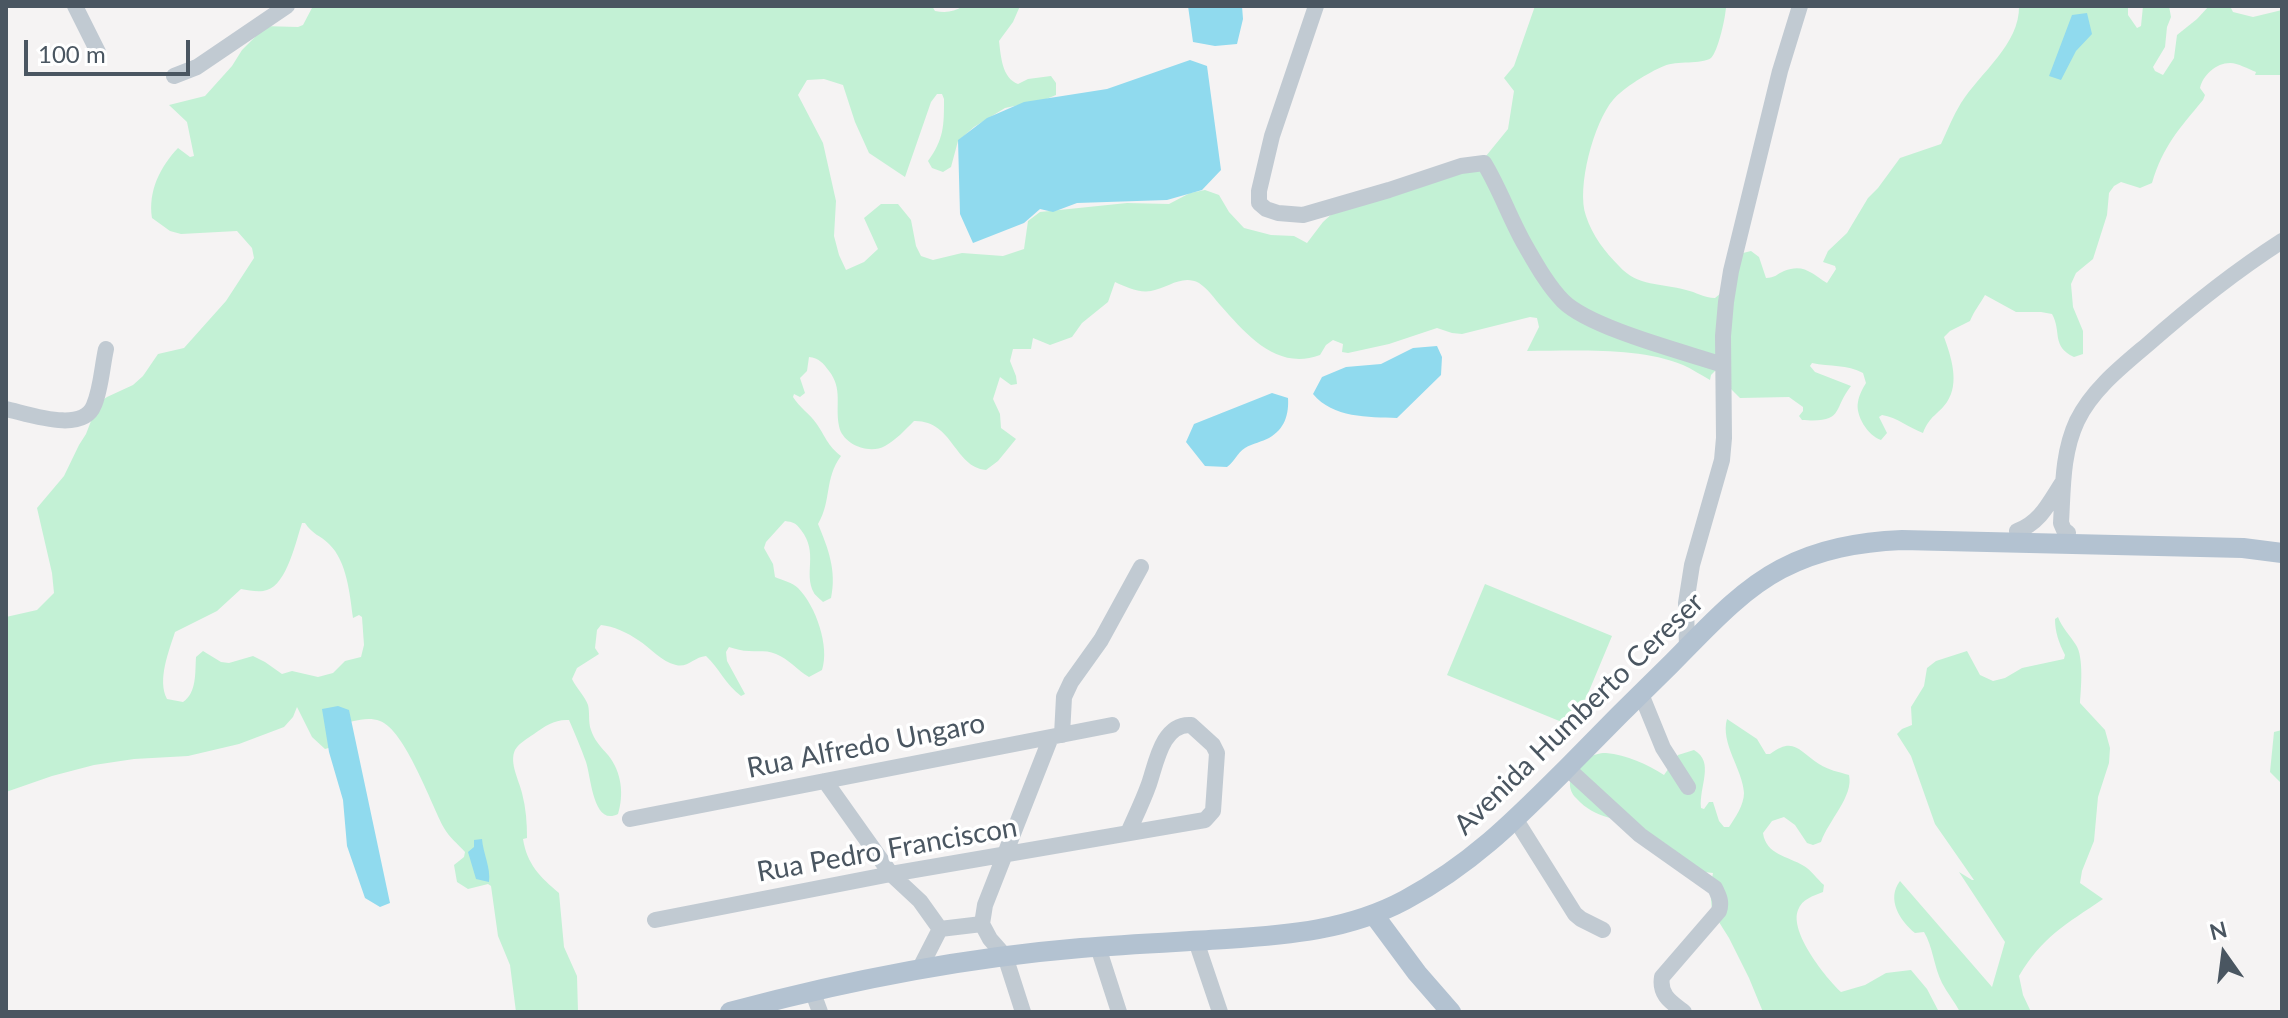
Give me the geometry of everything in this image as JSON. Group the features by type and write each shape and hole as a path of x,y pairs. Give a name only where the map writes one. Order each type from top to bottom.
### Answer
{"main road":[{"name":"Avenida Humberto Cereser","path":"730,1012 812,990 920,968 1098,947 1301,932 1374,915 1452,873 1488,845 1738,600 1781,569 1819,553 1928,532 2121,536 2186,546 2282,553"},
{"path":"1374,915 1451,1012"}],"street":[{"path":"75,6 98,52"},
{"path":"174,76 197,67 287,6"},
{"path":"1316,6 1272,136 1259,203 1278,213 1303,215 1461,166 1484,163 1524,244 1564,302 1581,314 1613,328 1723,365"},
{"path":"1687,648 1686,603 1692,565 1722,460 1726,302 1731,271 1780,71 1800,6"},
{"path":"2063,482 2040,517 2029,527 2044,536 2061,523 2066,458 2077,422 2088,403 2108,380 2200,300 2282,241"},
{"path":"6,409 63,420 90,414 95,404 106,349"},
{"path":"1023,1012 1005,956 982,924 985,905 1056,736 1064,697 1101,640 1141,567"},
{"path":"1641,694 1663,748 1688,787"},
{"name":"Rua Alfredo Ungaro","path":"630,819 1112,725"},
{"name":"Rua Pedro Franciscon","path":"655,920 891,874 1205,820 1212,814 1217,753 1213,745 1191,725 1177,728 1158,753 1149,786 1128,833"},
{"path":"1567,768 1640,835 1715,888 1720,897 1719,911 1662,977 1661,985 1666,998 1684,1012"},
{"path":"825,781 891,874 920,901 940,929"},
{"path":"1516,820 1575,914 1603,930"},
{"path":"940,929 982,924"},
{"path":"920,968 940,929"},
{"path":"1196,941 1220,1012"},
{"path":"1098,947 1119,1012"},
{"path":"812,990 820,1012"}],"green space":[{"path":"313,6 932,6 935,11 943,12 963,6 1020,6 999,41 1005,72 1018,84 1028,79 1051,76 1056,83 1056,95 1005,108 974,127 958,141 951,167 943,172 932,168 928,161 942,132 942,94 937,94 931,102 905,177 869,153 843,85 824,79 807,80 798,95 823,143 836,201 834,236 846,270 864,262 878,249 864,218 881,204 898,204 911,220 921,256 933,260 962,253 1003,256 1024,249 1028,221 1040,212 1127,203 1169,204 1190,193 1205,190 1219,195 1244,228 1271,235 1294,236 1307,243 1335,211 1486,156 1508,129 1514,91 1504,78 1514,66 1535,6 1726,6 1719,42 1711,58 1664,66 1623,90 1613,100 1593,139 1583,189 1586,216 1592,230 1626,273 1642,281 1715,298 1721,293 1743,253 1751,251 1759,257 1766,278 1797,268 1827,283 1836,269 1823,262 1828,251 1847,233 1868,198 1900,158 1941,144 1961,103 1998,58 2013,33 2019,6 2128,6 2128,15 2137,28 2141,26 2143,6 2169,6 2171,17 2165,47 2153,67 2163,75 2174,58 2177,35 2209,6 2230,6 2233,12 2253,17 2282,10 2282,75 2255,75 2256,72 2233,63 2215,67 2207,74 2200,88 2205,95 2203,100 2167,148 2152,183 2140,188 2121,182 2109,193 2107,215 2093,259 2076,273 2071,284 2073,307 2083,331 2083,354 2074,357 2062,348 2052,314 2016,312 1985,295 1970,321 1944,337 1951,361 1953,386 1947,402 1928,422 1923,433 1882,415 1879,417 1887,433 1881,440 1867,430 1858,407 1866,383 1863,373 1851,368 1812,363 1810,366 1815,372 1851,386 1831,417 1802,420 1799,416 1803,407 1789,397 1740,398 1721,372 1715,371 1710,380 1683,365 1647,355 1606,351 1527,351 1539,327 1537,318 1530,317 1462,334 1437,328 1389,344 1348,353 1342,352 1343,344 1333,340 1320,355 1290,358 1277,354 1252,338 1202,285 1187,280 1146,291 1115,282 1108,302 1082,323 1072,337 1050,345 1033,338 1031,349 1013,349 1010,361 1017,384 1011,385 1000,377 993,399 1000,414 1001,428 1016,439 986,470 967,461 945,435 927,423 914,421 893,441 879,448 864,448 851,443 839,426 836,384 820,361 809,357 807,371 800,378 805,393 800,397 794,394 793,397 841,456 832,473 818,524 832,569 831,598 823,602 814,593 809,547 796,524 785,521 764,548 773,564 775,577 798,588 816,616 823,639 822,670 809,677 776,654 729,647 727,661 745,694 741,696 706,656 676,665 665,661 630,635 601,625 597,630 595,648 599,654 577,668 572,679 588,705 594,737 613,762 619,776 621,799 618,814 610,816 598,807 586,762 569,720 542,728 519,745 513,755 525,810 525,848 535,869 559,893 564,947 577,976 578,1012 516,1012 510,965 498,936 491,886 468,889 457,882 454,865 464,857 465,852 444,828 399,738 380,721 364,719 337,726 332,747 325,749 312,737 297,707 284,727 239,744 188,756 94,765 6,792 6,617 37,610 54,593 37,508 64,476 98,403 133,385 158,354 184,348 226,301 254,258 252,248 237,231 181,234 170,231 152,218 154,189 166,163 178,148 190,157 194,156 187,122 169,105 205,96 262,26 303,25","holes":["302,523 329,544 340,560 347,579 353,618 362,617 364,645 361,657 345,661 333,673 318,677 292,671 282,674 253,656 229,663 221,662 203,651 196,657 194,682 188,698 183,702 167,699 164,674 175,632 217,611 241,589 261,591 274,586 285,571"]},
{"path":"1485,584 1612,636 1574,727 1447,675"},
{"path":"2058,617 2079,650 2080,703 2105,730 2110,748 2109,763 2098,797 2094,841 2080,883 2103,899 2046,941 2019,976 2031,1012 1960,1012 1942,983 1924,932 1915,933 1897,909 1894,895 1900,881 1992,987 2005,942 1959,872 1974,880 1935,824 1911,756 1897,734 1912,725 1911,707 1924,686 1927,668 1936,661 1967,651 1980,675 1993,681 2022,668 2064,659 2056,628 2055,619"},
{"path":"1727,719 1757,739 1766,754 1785,746 1796,747 1822,766 1849,775 1848,791 1821,842 1813,845 1807,843 1795,825 1784,817 1772,821 1763,833 1768,846 1807,868 1824,885 1823,892 1802,903 1797,919 1804,942 1818,966 1841,992 1865,985 1886,973 1911,970 1927,989 1939,1012 1763,1012 1729,938 1712,911 1710,889 1713,873 1704,872 1642,829 1592,811 1571,791 1570,783 1576,768 1598,754 1629,758 1664,775 1678,755 1694,750 1704,761 1705,768 1701,808 1713,802 1719,821 1724,827 1729,827 1741,807 1744,793 1729,747"},
{"path":"2282,730 2282,784 2270,772 2274,732"}],"water":[{"path":"1188,6 1242,6 1243,19 1237,44 1215,46 1193,42"},
{"path":"2087,13 2092,34 2076,51 2061,80 2049,76 2072,15"},
{"path":"1190,60 1207,66 1221,170 1202,190 1167,200 1077,203 1053,212 1040,209 1024,223 973,243 960,214 958,140 987,118 1024,102 1107,89"},
{"path":"1437,346 1442,357 1441,375 1397,418 1341,412 1330,408 1313,394 1322,377 1346,367 1381,364 1413,348"},
{"path":"1272,393 1288,398 1287,415 1279,430 1245,448 1227,467 1205,466 1186,442 1194,424"},
{"path":"338,706 349,710 390,903 380,907 365,898 347,846 343,800 329,752 322,709"},
{"path":"482,839 489,882 476,879 468,852 474,847 474,840"}]}
